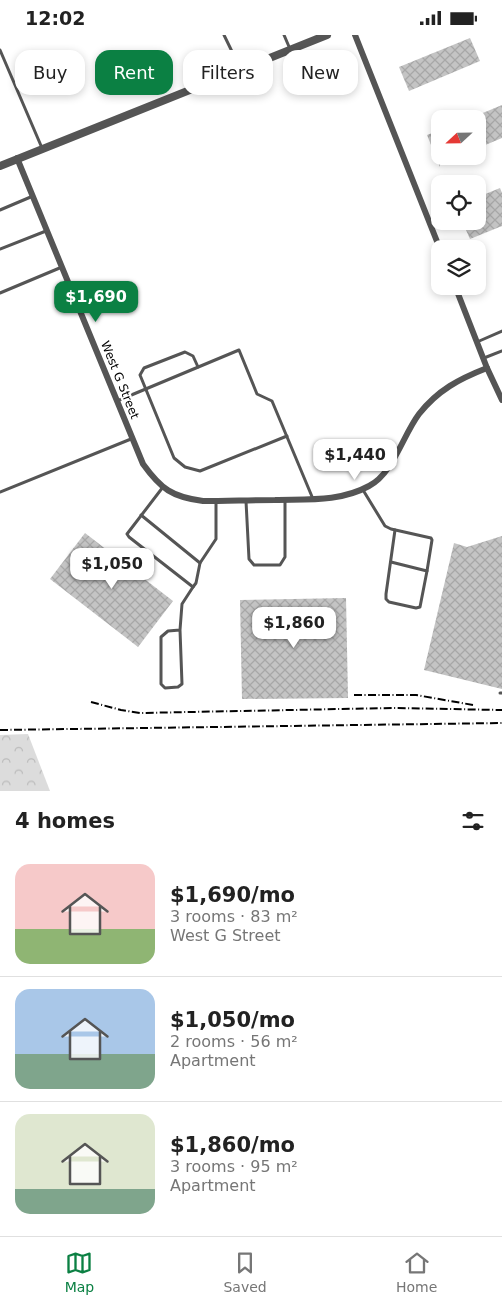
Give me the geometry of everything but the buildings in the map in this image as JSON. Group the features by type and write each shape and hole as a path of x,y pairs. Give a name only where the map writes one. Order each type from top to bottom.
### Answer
{"street":[{"path":"273,56 327,35"},
{"path":"355,35 436,240"},
{"path":"0,166 183,92"},
{"name":"West G Street","path":"18,158 143,464 153,478 169,492 183,498 216,501"},
{"path":"459,295 502,400"},
{"path":"216,501 332,499 371,486 402,446 418,415 438,394 445,387 487,367"}],"lane":[{"path":"224,35 231,50"},
{"path":"284,35 290,49"},
{"path":"0,50 42,148"},
{"path":"0,210 33,196"},
{"path":"0,249 47,231"},
{"path":"0,293 62,267"},
{"path":"477,342 502,331"},
{"path":"117,401 239,350 257,394 272,401 313,499"},
{"path":"484,358 502,351"},
{"path":"198,367 193,356 186,352 144,368 140,375 174,458 185,467 200,471 287,436"},
{"path":"0,492 132,439"},
{"path":"163,487 128,531 129,537 193,587"},
{"path":"362,489 385,526 431,538 433,542 420,607 416,608 389,602 386,599 395,530"},
{"path":"246,500 249,559 254,565 276,566 280,565 285,557 285,500"},
{"path":"180,630 170,630 161,637 161,684 165,688 178,687 182,684 180,630 182,604 196,583 200,563 216,539 216,501"},
{"path":"141,515 200,563"},
{"path":"391,563 427,571"}],"green space":[{"path":"28,734 50,791 0,791 0,735"}],"railway":[{"path":"354,695 416,695 473,705"},
{"path":"91,702 140,713 392,708 502,710"},
{"path":"0,730 502,723"}]}
